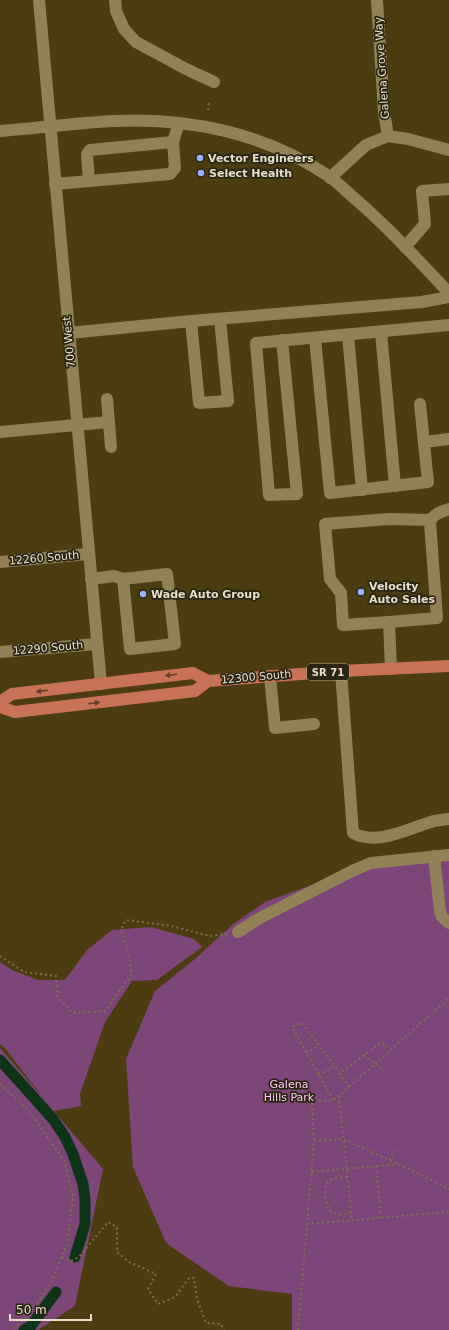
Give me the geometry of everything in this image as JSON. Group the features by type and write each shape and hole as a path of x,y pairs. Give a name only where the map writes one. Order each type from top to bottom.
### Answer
{"main road":[{"name":"12300 South","path":"0,702 12,694 193,673 208,681 341,671 449,666"},
{"name":"12300 South","path":"0,707 15,712 195,692 208,681"}],"street":[{"name":"700 West","path":"39,0 96,644 101,684"},
{"path":"115,0 116,11 124,29 136,42 186,69 214,82"},
{"name":"Galena Grove Way","path":"377,0 384,112 388,136"},
{"path":"0,131 115,121 179,122 244,135 302,161 330,178 371,212 449,293"},
{"path":"55,184 170,174 175,168 173,142 179,122"},
{"path":"330,178 366,145 388,136 449,150"},
{"path":"89,181 87,154 90,150 173,142"},
{"path":"405,248 425,224 422,191 449,188"},
{"path":"69,333 191,321 422,302 449,297"},
{"path":"191,321 199,404 228,400 220,319"},
{"path":"282,340 297,494 269,495 256,343 282,340 381,332 449,325"},
{"path":"381,332 395,486"},
{"path":"348,335 362,490"},
{"path":"315,338 330,493 428,482 420,404"},
{"path":"107,399 111,447"},
{"path":"0,432 109,422"},
{"path":"424,442 449,440"},
{"path":"431,520 389,519 325,524 330,578 340,593 343,625 437,618 430,522 436,514 449,509"},
{"name":"12260 South","path":"0,562 88,554"},
{"path":"91,579 114,576 123,579 167,574 175,644 130,649 123,579"},
{"path":"389,622 391,669"},
{"name":"12290 South","path":"0,652 96,644"},
{"path":"341,671 353,833 360,836 387,837 432,821 449,819"},
{"path":"270,676 275,728 314,724"},
{"path":"238,932 258,919 371,863 449,854"},
{"path":"434,856 440,911 442,917 449,924"}],"path":[{"path":"208,110 209,102"},
{"path":"0,956 24,972 56,976 58,998 73,1013 105,1011 132,974 121,930 126,920 172,926 209,936 238,932"},
{"path":"298,1330 314,1141 312,1102 333,1100 339,1096 449,998"},
{"path":"333,1100 292,1027 302,1023 349,1086"},
{"path":"340,1073 382,1042 390,1050"},
{"path":"306,1053 320,1046"},
{"path":"364,1055 384,1071"},
{"path":"318,1075 335,1066"},
{"path":"0,1084 28,1110 64,1160 73,1196 68,1241 51,1283 28,1316 12,1330"},
{"path":"339,1096 352,1220"},
{"path":"314,1141 344,1139 449,1189"},
{"path":"390,1160 395,1150"},
{"path":"312,1172 399,1164"},
{"path":"376,1166 382,1218"},
{"path":"347,1177 334,1179 328,1182 326,1187 327,1205 331,1212 336,1214 351,1213"},
{"path":"307,1224 449,1212"},
{"path":"62,1257 71,1261 79,1257 108,1222 117,1227 117,1252 129,1262 156,1274 148,1289 158,1304 175,1297 189,1278 194,1278 197,1299 206,1323 221,1324 224,1330"}],"green space":[{"name":"Galena Hills Park","path":"449,850 449,1330 292,1330 292,1294 229,1286 166,1243 133,1167 126,1059 155,991 195,959 232,925 265,902 339,875"},
{"path":"151,927 194,939 202,947 157,980 132,981 105,1022 80,1094 81,1106 54,1111 103,1169 75,1306 38,1330 0,1330 0,1048 44,1099 5,1048 0,1044 0,962 12,970 38,980 65,980 87,950 112,930"}],"waterway":[{"path":"0,1060 53,1119 65,1137 73,1154 83,1184 85,1199 85,1224 75,1257"},
{"path":"24,1330 31,1326 56,1292"}],"place":[{"name":"Vector Engineers","path":"200,158"},
{"name":"Select Health","path":"201,173"},
{"name":"Velocity Auto Sales","path":"361,592"},
{"name":"Wade Auto Group","path":"143,594"}]}
